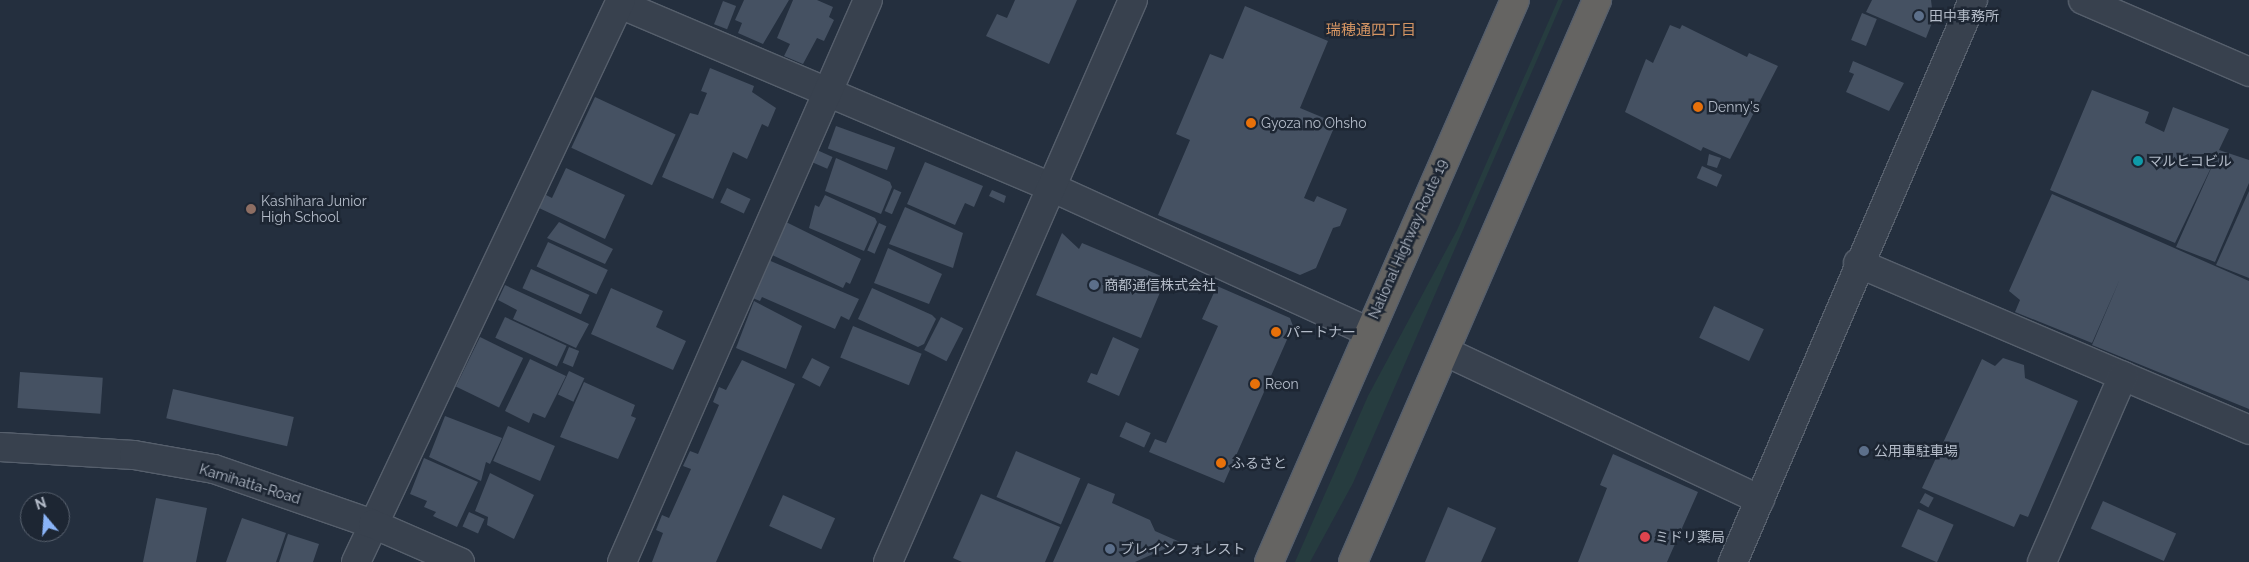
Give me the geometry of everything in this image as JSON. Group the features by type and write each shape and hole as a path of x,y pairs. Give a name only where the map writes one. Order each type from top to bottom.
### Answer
{"highway":[{"name":"National Highway Route 19","path":"1269,562 1367,332 1515,0"},
{"path":"1353,562 1446,352 1597,0"}],"street":[{"path":"622,562 829,93 868,0"},
{"path":"888,562 1134,0"},
{"path":"1733,562 1858,264 1973,0"},
{"path":"2083,0 2249,72"},
{"path":"356,562 620,2 1051,188 1367,332"},
{"path":"1858,264 2249,430"},
{"path":"1446,352 1760,500"},
{"path":"2042,562 2123,376"},
{"name":"Kamihatta-Road","path":"0,448 134,455 214,470 373,524 460,562"}],"green space":[{"path":"1558,0 1563,0 1353,483 1310,562 1295,562 1368,396 1457,230"}],"building":[{"path":"744,0 789,0 763,44 738,33 742,23 735,20"},
{"path":"793,0 817,0 833,7 829,17 834,20 824,41 817,38 803,64 784,56 790,44 777,38"},
{"path":"1015,0 1077,0 1049,64 986,36 997,14 1007,18"},
{"path":"1872,0 1931,0 1932,8 1937,10 1926,38 1866,12"},
{"path":"723,1 736,6 727,29 714,24"},
{"path":"1245,6 1328,41 1300,108 1336,123 1304,198 1314,202 1317,196 1347,209 1340,226 1333,228 1316,268 1300,275 1158,215 1190,140 1176,134 1210,54 1223,59"},
{"path":"1862,13 1877,19 1866,46 1851,40"},
{"path":"1670,25 1680,29 1682,25 1747,57 1749,53 1778,66 1730,159 1703,147 1701,151 1625,112 1646,59 1653,63"},
{"path":"1853,61 1904,83 1889,111 1846,92 1854,74 1849,72"},
{"path":"710,68 754,86 752,92 776,108 768,127 762,124 747,159 733,152 713,199 662,177 690,113 698,115 707,93 701,91"},
{"name":"マルヒコビル","path":"2092,90 2149,112 2145,123 2164,132 2173,107 2229,129 2219,150 2249,160 2249,183 2215,262 2176,247 2217,155 2175,243 2050,190"},
{"path":"595,97 676,135 652,185 571,148"},
{"path":"836,126 895,148 887,170 828,149"},
{"path":"817,150 833,157 827,169 812,162"},
{"path":"1709,154 1721,158 1717,168 1707,165"},
{"path":"836,158 890,182 892,187 881,214 825,191"},
{"path":"925,162 983,186 974,207 965,203 955,225 907,204"},
{"path":"1702,166 1722,175 1717,187 1697,178"},
{"path":"566,168 625,195 605,239 539,208 546,195 552,198"},
{"path":"727,188 751,199 744,213 720,203"},
{"path":"894,189 901,192 892,214 885,211"},
{"path":"992,190 1006,196 1004,203 989,196"},
{"path":"2249,191 2249,278 2216,265"},
{"path":"2052,194 2249,281 2249,409 2092,345 2120,279 2092,343 2015,312 2020,300 2009,291"},
{"path":"825,195 875,218 877,222 864,251 809,228 815,205 819,207"},
{"path":"905,207 963,233 953,268 889,244"},
{"path":"784,221 861,259 850,284 846,282 843,288 770,254"},
{"path":"559,222 613,249 605,264 547,238"},
{"path":"879,223 886,226 875,254 867,251"},
{"path":"1062,233 1079,249 1082,243 1166,278 1141,338 1036,295"},
{"path":"548,242 608,270 596,294 537,266"},
{"path":"888,248 942,274 929,304 874,283"},
{"path":"766,259 859,299 849,320 841,316 835,329 762,297 760,301 750,297"},
{"path":"531,269 589,295 581,314 522,288"},
{"path":"505,285 589,324 576,348 513,319 517,310 498,300"},
{"path":"1217,286 1290,318 1293,326 1224,483 1149,452 1155,439 1166,443 1218,326 1202,319"},
{"path":"611,288 663,311 656,327 686,341 673,370 591,334"},
{"path":"872,288 932,315 936,319 924,344 918,347 858,319"},
{"path":"754,301 802,326 786,369 736,348"},
{"path":"1714,306 1764,329 1749,361 1699,338"},
{"path":"505,317 567,346 557,367 495,338"},
{"path":"941,317 963,328 946,361 924,350"},
{"path":"853,326 922,354 909,385 840,358"},
{"path":"480,337 523,358 499,407 456,386"},
{"path":"1113,337 1139,349 1119,396 1087,382 1091,373 1097,375"},
{"path":"569,347 579,351 573,367 563,363"},
{"path":"812,358 830,367 820,387 802,378"},
{"path":"2003,358 2024,365 2025,378 2078,401 2028,517 2020,514 2014,527 1922,488 1982,359 1995,366"},
{"path":"530,359 566,376 545,418 533,413 529,423 505,411"},
{"path":"742,360 795,384 716,562 652,562 663,533 656,530 662,515 669,518 691,469 683,466 690,451 698,454 719,405 713,402 719,387 726,390"},
{"path":"569,371 584,378 573,402 558,395"},
{"path":"20,372 103,378 100,414 17,408"},
{"path":"584,382 635,405 631,416 636,418 618,459 560,437"},
{"path":"173,389 294,417 287,446 166,418"},
{"path":"445,416 502,438 490,464 486,462 481,481 429,457"},
{"path":"1126,422 1151,433 1144,448 1119,437"},
{"path":"508,426 555,446 540,481 493,461"},
{"path":"1016,451 1080,478 1061,524 996,497"},
{"path":"1613,454 1698,492 1667,562 1578,562 1607,488 1600,485"},
{"path":"424,458 478,482 457,527 433,516 436,512 424,507 427,501 410,494"},
{"path":"490,473 534,495 514,539 487,525 488,517 475,511"},
{"path":"1088,483 1115,494 1112,503 1150,520 1155,531 1180,542 1135,562 1053,562"},
{"path":"1925,493 1934,498 1928,507 1920,503"},
{"path":"981,494 1060,527 1045,562 962,562 953,558"},
{"path":"783,495 835,518 821,549 769,526"},
{"path":"156,498 207,508 196,562 143,562"},
{"path":"2103,501 2176,534 2164,561 2091,528"},
{"path":"1448,507 1496,528 1481,562 1425,562"},
{"path":"1918,509 1954,525 1937,562 1901,546"},
{"path":"469,512 485,519 478,534 462,527"},
{"path":"242,518 286,533 276,562 226,562"},
{"path":"288,534 319,544 313,562 279,562"}],"place":[{"name":"田中事務所","path":"1919,16"},
{"name":"Denny's","path":"1698,107"},
{"name":"Gyoza no Ohsho","path":"1251,123"},
{"name":"マルヒコビル","path":"2138,161"},
{"name":"Kashihara Junior High School","path":"251,209"},
{"name":"商都通信株式会社","path":"1094,285"},
{"name":"パートナー","path":"1276,332"},
{"name":"Reon","path":"1255,384"},
{"name":"公用車駐車場","path":"1864,451"},
{"name":"ふるさと","path":"1221,463"},
{"name":"ミドリ薬局","path":"1645,537"},
{"name":"ブレインフォレスト","path":"1110,549"}],"district":[{"name":"瑞穂通四丁目","path":"1371,31"}]}
